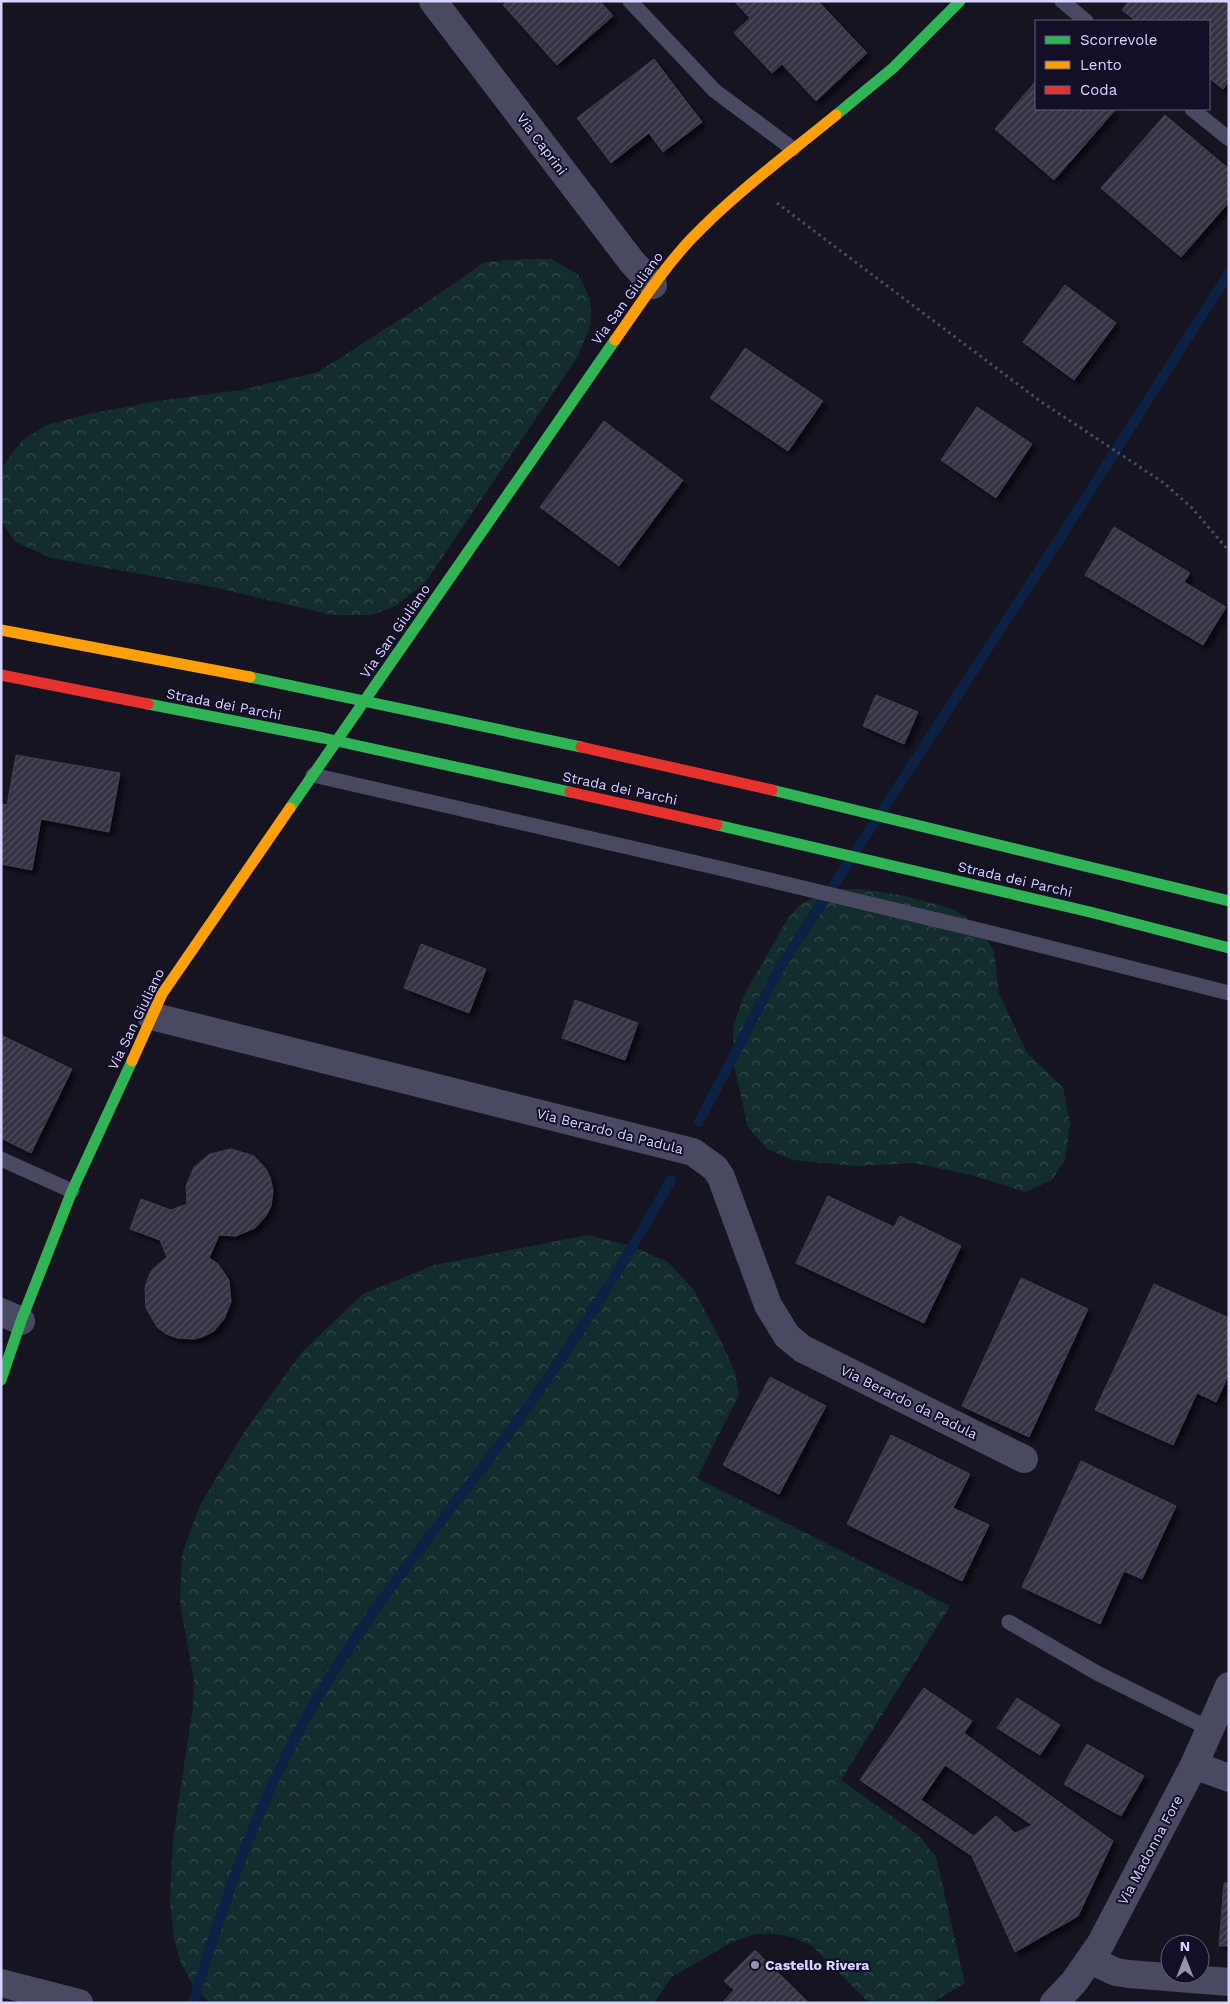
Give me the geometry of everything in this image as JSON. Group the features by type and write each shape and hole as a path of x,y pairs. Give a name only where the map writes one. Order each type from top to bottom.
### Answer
{"main road":[{"name":"Via San Giuliano","path":"1,1380 11,1316 72,1191 151,1016 174,973 653,285 691,239 751,184 893,68 960,1"},
{"path":"1,630 321,692 570,745 820,802 1229,900"},
{"name":"Strada dei Parchi","path":"1,675 323,738 813,846 1090,912 1229,948"}],"street":[{"name":"Via Caprini","path":"433,1 632,262 653,285"},
{"name":"Via Berardo da Padula","path":"151,1016 693,1152 715,1168 721,1177 768,1305 787,1336 803,1349 1024,1459"},
{"name":"Via Madonna Fore","path":"1054,2003 1074,1982 1090,1960 1112,1923 1194,1765 1229,1686"},
{"path":"1194,1765 1229,1778"},
{"path":"1090,1960 1116,1972 1229,1982"},
{"path":"1,1983 79,2003"}],"lane":[{"path":"630,1 715,91 793,149"},
{"path":"1062,1 1085,20"},
{"path":"1193,110 1229,139"},
{"path":"313,775 757,877 1229,993"},
{"path":"1,1159 72,1191"},
{"path":"1009,1622 1097,1673 1210,1729"}],"path":[{"path":"751,184 1001,372 1180,496 1229,551"}],"green space":[{"path":"551,259 578,274 590,299 591,324 578,356 425,583 394,607 370,615 332,615 218,588 51,558 14,541 1,520 3,466 22,440 47,425 88,414 157,401 241,390 318,372 421,306 485,262"},
{"path":"840,889 860,889 901,895 953,909 979,926 994,952 999,994 1027,1053 1063,1087 1070,1124 1065,1160 1052,1180 1025,1192 975,1176 915,1163 856,1166 793,1160 767,1149 748,1127 734,1065 733,1028 744,995 788,918 802,903"},
{"path":"588,1235 632,1246 668,1262 693,1289 718,1335 735,1372 739,1395 697,1478 950,1606 841,1780 918,1835 936,1857 965,1983 931,2003 869,2003 811,1945 792,1937 756,1934 732,1942 672,1977 654,2003 210,2003 195,1989 181,1963 174,1939 170,1899 173,1839 193,1707 194,1681 180,1603 182,1554 200,1505 246,1429 302,1352 363,1294 434,1265"}],"building":[{"path":"507,1 600,1 613,16 557,65 503,5"},
{"path":"734,1 818,1 867,53 816,101 782,64 772,73 734,33 750,18"},
{"path":"1129,1 1229,1 1229,81 1223,89 1210,79 1210,20 1135,20 1122,10"},
{"path":"654,59 702,122 663,152 649,133 611,163 577,118"},
{"path":"1035,82 1035,110 1115,110 1054,180 995,129"},
{"path":"1165,115 1229,169 1229,202 1181,257 1101,188"},
{"path":"1065,285 1116,323 1074,380 1023,342"},
{"path":"745,348 823,401 788,451 710,398"},
{"path":"977,407 1032,444 996,498 941,460"},
{"path":"604,421 683,480 619,566 540,507"},
{"path":"1114,527 1190,573 1184,582 1226,607 1203,645 1085,575"},
{"path":"876,695 918,712 904,744 863,726"},
{"path":"16,755 120,773 109,832 41,819 32,870 1,864 1,804 7,805"},
{"path":"421,944 486,969 469,1013 404,988"},
{"path":"575,1000 638,1023 625,1060 562,1038"},
{"path":"1,1035 72,1069 31,1153 1,1138"},
{"path":"231,1149 254,1156 266,1169 273,1191 271,1206 266,1216 255,1228 236,1236 219,1235 209,1258 218,1264 229,1280 231,1302 224,1319 214,1331 202,1337 194,1339 177,1338 166,1334 157,1327 146,1308 145,1288 148,1278 152,1270 167,1257 160,1240 130,1229 141,1199 171,1210 187,1204 186,1186 194,1167 210,1154"},
{"path":"828,1196 894,1227 900,1216 961,1246 924,1323 796,1263"},
{"path":"1021,1278 1088,1309 1029,1437 962,1406"},
{"path":"1154,1284 1229,1318 1229,1374 1216,1402 1197,1393 1173,1445 1095,1410"},
{"path":"770,1377 826,1406 779,1494 723,1465"},
{"path":"891,1435 970,1474 953,1508 989,1525 962,1581 847,1524"},
{"path":"1081,1461 1176,1506 1142,1579 1124,1571 1100,1624 1022,1587"},
{"path":"924,1688 972,1721 964,1733 1113,1841 1078,1916 1015,1952 972,1856 860,1780","holes":["945,1765 1032,1825 1015,1833 996,1816 974,1836 921,1800"]},
{"path":"1017,1698 1060,1725 1040,1755 997,1728"},
{"path":"1087,1744 1144,1776 1121,1816 1064,1784"},
{"path":"1224,1883 1229,1883 1229,1946 1219,1946"},
{"name":"Castello Rivera","path":"755,1950 809,2003 722,2003 734,1990 724,1981"}],"waterway":[{"path":"699,1122 779,969 1060,538 1229,273"},
{"path":"193,2003 232,1883 263,1804 300,1729 321,1692 343,1656 391,1587 519,1419 579,1332 636,1241 671,1180"}],"traffic: fast":[{"path":"836,115 893,68 960,1"},
{"path":"290,808 615,340"},
{"path":"250,677 581,747"},
{"path":"148,704 323,738 570,792"},
{"path":"772,790 1229,901"},
{"path":"717,825 1090,912 1229,948"},
{"path":"1,1380 21,1321 72,1191 132,1061"}],"traffic: slow":[{"path":"615,340 661,276 691,239 743,190 836,115"},
{"path":"1,630 250,677"},
{"path":"132,1061 162,994 290,808"}],"traffic: jam":[{"path":"1,675 148,704"},
{"path":"581,747 772,790"},
{"path":"570,792 717,825"}],"place":[{"name":"Castello Rivera","path":"755,1965"}]}
